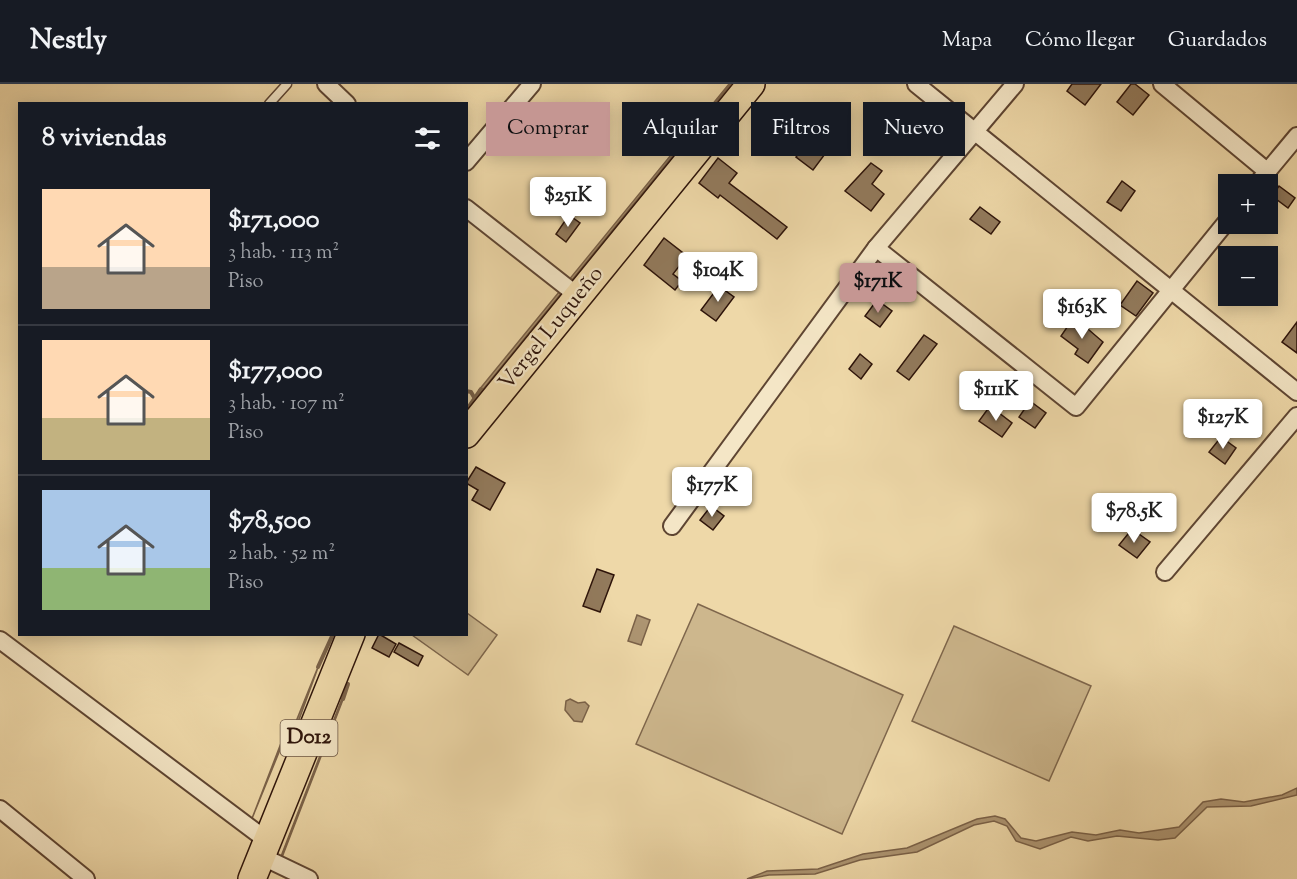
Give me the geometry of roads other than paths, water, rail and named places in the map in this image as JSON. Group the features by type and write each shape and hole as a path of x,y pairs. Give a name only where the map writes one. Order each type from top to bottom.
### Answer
{"main road":[{"name":"Vergel Luqueño","path":"468,431 570,289 751,84"},
{"name":"D012","path":"261,859 350,636"}],"street":[{"path":"327,84 345,102"},
{"path":"468,160 532,84"},
{"path":"916,84 1297,392"},
{"path":"672,526 876,248 1015,84"},
{"path":"1162,84 1258,174"},
{"path":"1265,174 1297,136"},
{"path":"468,210 570,289"},
{"path":"876,248 1076,407 1218,232"},
{"path":"1165,572 1297,416"},
{"path":"0,640 261,859 309,879"},
{"path":"0,809 86,879"}],"lane":[{"path":"271,102 287,84"}],"waterway":[{"path":"468,408 481,389"},
{"path":"468,391 471,392 475,399"},
{"path":"318,667 332,636"},
{"path":"343,699 348,684"}]}
